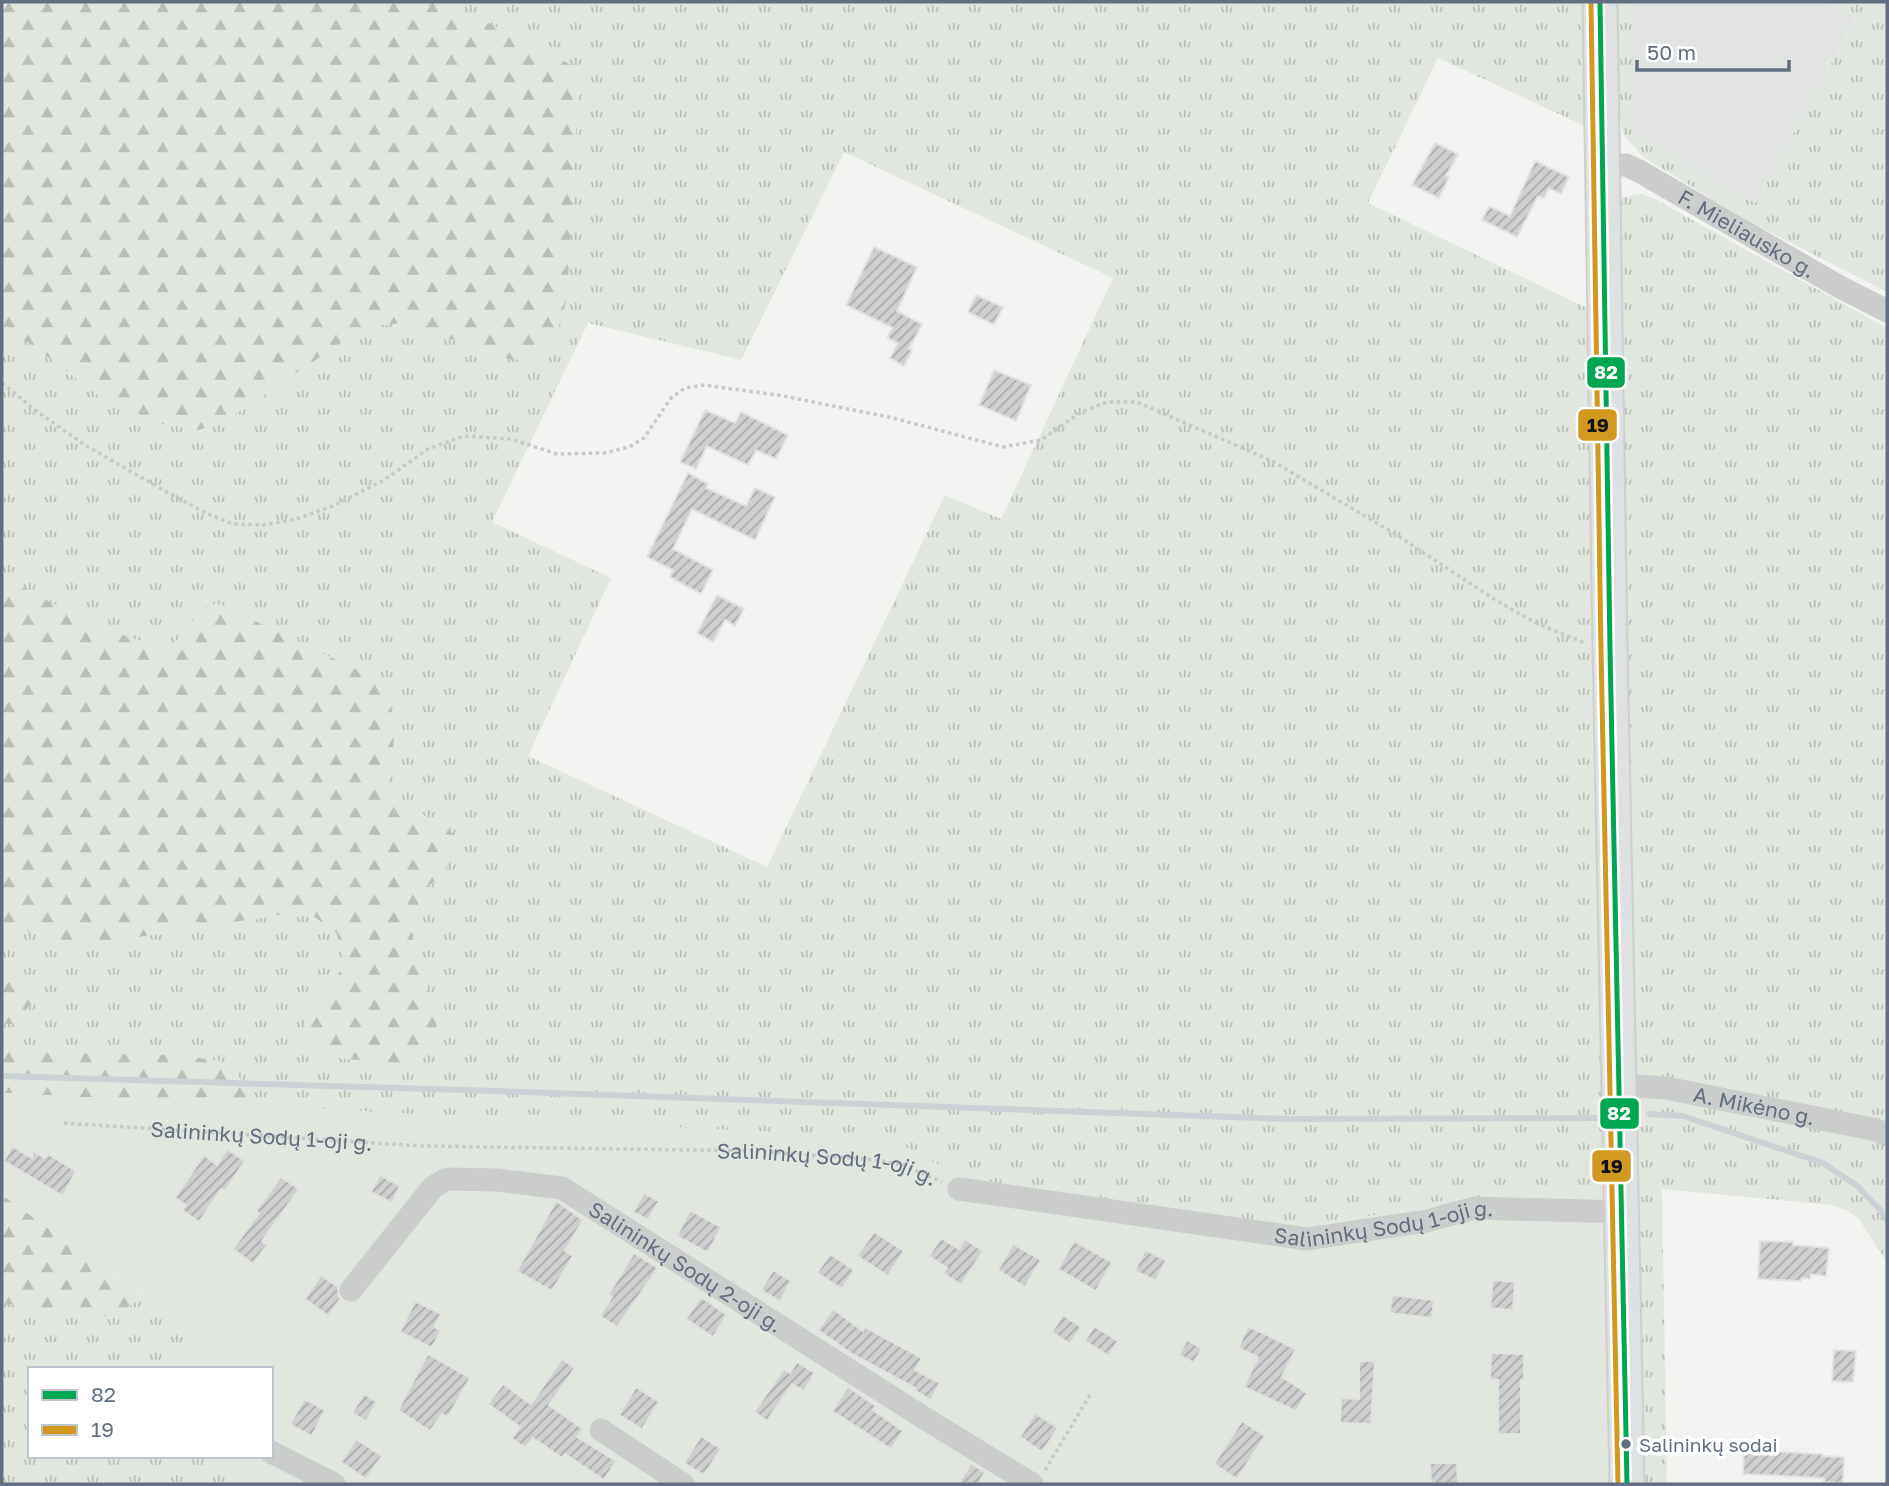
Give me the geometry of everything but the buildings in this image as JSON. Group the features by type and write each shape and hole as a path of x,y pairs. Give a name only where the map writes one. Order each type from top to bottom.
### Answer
{"main road":[{"path":"1601,2 1610,649 1627,1484"}],"street":[{"name":"F. Mieliausko g.","path":"1604,165 1626,165 1639,171 1827,280 1887,311"},
{"name":"A. Mikėno g.","path":"1620,1084 1666,1088 1877,1130 1887,1135"},
{"name":"Salininkų Sodų 2-oji g.","path":"351,1290 433,1186 447,1179 497,1180 562,1188 929,1422 1038,1479"},
{"name":"Salininkų Sodų 1-oji g.","path":"959,1189 1307,1239 1427,1221 1474,1208 1622,1212"},
{"path":"601,1430 683,1484"},
{"path":"273,1453 334,1484"}],"path":[{"path":"2,383 35,410 88,446 165,491 233,524 263,525 296,519 333,506 384,480 428,449 464,436 511,439 557,454 605,453 629,447 644,438 671,398 685,388 703,385 778,395 889,417 1003,447 1041,440 1081,412 1107,402 1137,402 1272,461 1392,532 1497,601 1538,624 1581,642 1610,649"},
{"name":"Salininkų Sodų 1-oji g.","path":"64,1123 422,1146 757,1151 876,1160 904,1165 959,1189"},
{"path":"1038,1479 1090,1395"}],"shaded area":[{"path":"1632,2 1826,2 1855,18 1756,203 1635,136"}],"green space":[{"path":"2,2 447,2 579,69 567,299 553,344 533,357 512,360 405,323 366,326 222,423 198,430 158,423 97,394 2,323"},
{"path":"447,2 1587,2 1589,128 1438,58 1368,203 1591,310 1607,1183 1433,1202 1313,1229 967,1180 889,1138 254,1106 236,1071 218,1061 181,1055 2,1052 2,1024 13,1024 30,1005 32,987 7,964 2,963 2,924 57,940 101,943 285,914 313,916 337,932 345,957 337,978 313,1000 314,1047 329,1057 404,1065 438,1011 417,965 410,920 427,887 444,874 430,818 399,806 387,794 394,728 392,708 203,608 176,642 162,645 116,633 2,575 2,323 97,394 222,423 366,326 405,323 512,360 534,357 553,344 567,299 579,69","holes":["844,152 1113,278 1001,519 945,495 767,867 528,756 611,578 492,522 588,323 741,360"]},
{"path":"1617,2 1632,2 1635,136 1756,203 1855,19 1826,2 1887,2 1887,292 1750,222 1643,157 1624,135 1620,119"},
{"path":"1641,194 1655,199 1887,328 1887,1262 1858,1218 1832,1205 1662,1189 1667,1484 1640,1484 1620,198"},
{"path":"2,575 115,632 160,644 174,642 202,609 217,603 364,673 381,687 388,698 394,724 387,794 399,806 430,818 455,835 455,852 444,874 427,887 410,920 417,965 438,1011 434,1049 421,1060 404,1065 329,1057 314,1047 306,1037 305,1019 313,1000 337,978 345,957 336,932 313,916 285,914 101,943 57,940 2,924"},
{"path":"2,963 7,964 32,987 30,1005 13,1024 2,1024"},
{"path":"2,1052 181,1055 218,1061 236,1071 254,1106 2,1093"},
{"path":"2,1093 889,1138 967,1180 1312,1229 1433,1202 1607,1183 1612,1484 236,1484 216,1458 273,1458 273,1367 180,1367 204,1338 2,1195"},
{"path":"2,1195 144,1296 116,1315 90,1318 22,1304 2,1305"},
{"path":"144,1296 204,1338 180,1367 28,1367 28,1458 216,1458 236,1484 2,1484 2,1305 22,1304 56,1311 116,1315"}],"waterway":[{"path":"2,1076 1289,1119 1597,1118"},
{"path":"1649,1114 1683,1116 1823,1163 1857,1186 1887,1221"}],"transit line":[{"name":"19","path":"1591,2 1618,1484"},
{"name":"82","path":"1600,2 1627,1484"}],"place":[{"name":"Salininkų sodai","path":"1626,1444"}]}
